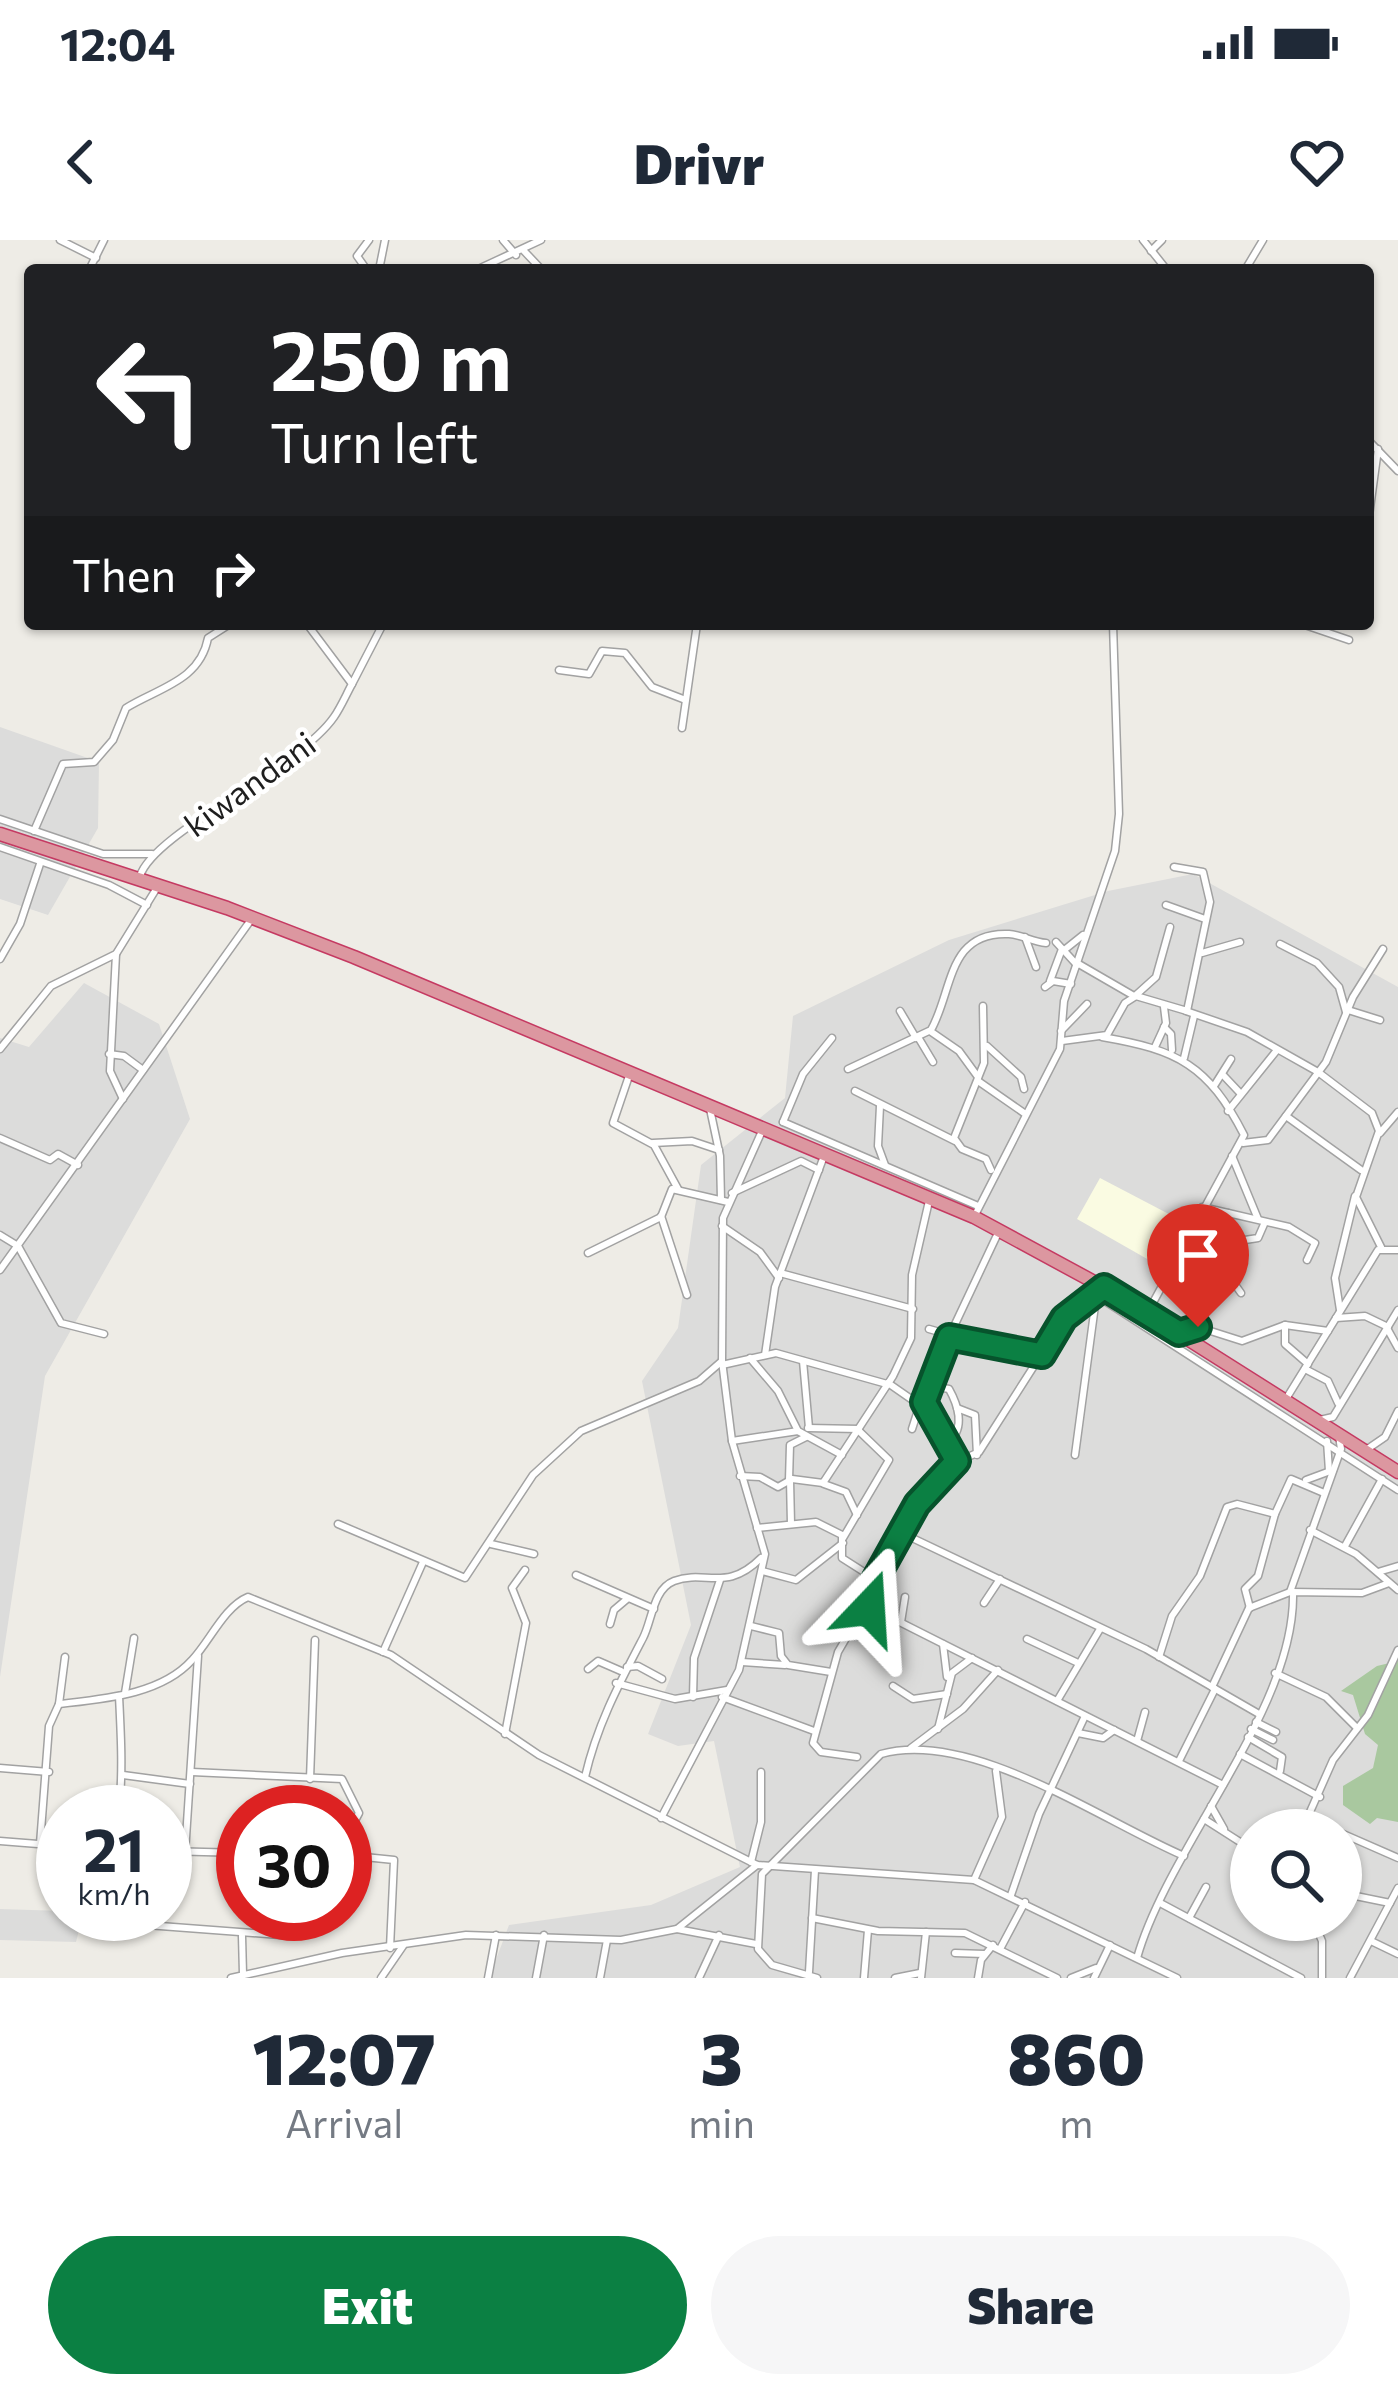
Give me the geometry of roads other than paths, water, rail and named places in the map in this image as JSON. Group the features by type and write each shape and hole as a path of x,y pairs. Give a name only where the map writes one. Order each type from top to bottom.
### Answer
{"highway":[{"path":"0,834 253,917 762,1131 781,1129 824,1156 929,1199 976,1211 1099,1294 1147,1313 1320,1420 1333,1437 1366,1450 1398,1472"}],"street":[{"path":"60,240 96,258"},
{"path":"92,264 104,240"},
{"path":"503,240 533,264"},
{"path":"491,264 541,240"},
{"path":"1143,240 1161,264"},
{"path":"1151,250 1162,240"},
{"path":"508,264 517,254"},
{"path":"1374,445 1398,471"},
{"path":"1374,479 1378,449"},
{"path":"34,831 63,764 94,762 113,740 126,708 180,681 201,660 208,638 221,630"},
{"path":"312,630 352,684"},
{"name":"kiwandani","path":"139,879 152,854 333,719 380,630"},
{"path":"682,728 697,630"},
{"path":"1062,1036 1070,984 1117,837 1113,630"},
{"path":"1321,630 1348,640"},
{"path":"1337,635 1343,630"},
{"path":"559,670 589,674 602,651 625,653 652,687 683,700"},
{"path":"0,819 103,854 152,854"},
{"path":"0,847 109,885 147,904"},
{"path":"0,959 20,924 41,863"},
{"path":"1174,867 1203,872 1210,902 1184,1058"},
{"path":"123,1099 111,1077 116,953 158,886"},
{"path":"1166,905 1205,919"},
{"path":"0,1270 253,917"},
{"path":"1102,1037 1118,1025 1124,1003 1156,977 1170,927"},
{"path":"1057,946 1085,934"},
{"path":"848,1069 930,1031 962,950 992,936 1025,937 1057,946 1077,964 1135,996 1240,1029 1318,1072 1377,1120 1388,1121"},
{"path":"1025,937 1036,967"},
{"path":"1199,956 1240,942"},
{"path":"1280,944 1317,963 1339,987 1347,1013"},
{"path":"1057,946 1047,984 1070,984"},
{"path":"1243,1143 1264,1143 1318,1072 1383,950"},
{"path":"0,1049 51,986 116,953"},
{"path":"832,1038 803,1074 781,1129 885,1165 976,1211 1062,1036 1087,1004"},
{"path":"955,1141 987,1046 983,1006"},
{"path":"1156,1047 1164,1027 1164,1007"},
{"path":"900,1011 933,1062"},
{"path":"1347,1013 1380,1020"},
{"path":"1164,1027 1171,1034 1172,1051"},
{"path":"930,1031 959,1051 978,1080 1024,1114"},
{"path":"1062,1036 1102,1037 1172,1051 1213,1088 1243,1132 1243,1143 1202,1207 1147,1313"},
{"path":"987,1046 1021,1077 1024,1090"},
{"path":"1228,1111 1277,1050"},
{"path":"110,1054 144,1070"},
{"path":"1213,1088 1231,1059"},
{"path":"630,1073 612,1120 652,1143 678,1189"},
{"path":"1224,1076 1240,1094"},
{"path":"855,1091 986,1159 992,1174"},
{"path":"880,1106 878,1146 885,1165"},
{"path":"661,1818 742,1663 765,1555 732,1441 722,1363 724,1202 710,1109"},
{"path":"1286,1115 1361,1170"},
{"path":"1338,1314 1335,1278 1361,1170 1388,1121 1398,1116"},
{"path":"1377,1120 1378,1136"},
{"path":"724,1202 762,1131"},
{"path":"0,1138 50,1160 58,1154 78,1165"},
{"path":"652,1143 692,1141 719,1150"},
{"path":"764,1354 779,1276 824,1156"},
{"path":"1232,1156 1262,1221 1258,1238 1245,1240 1234,1256"},
{"path":"732,1193 801,1161 819,1171"},
{"path":"687,1295 662,1216 670,1191 724,1202"},
{"path":"1356,1193 1382,1247"},
{"path":"823,1483 911,1338 912,1275 929,1199"},
{"path":"1202,1207 1262,1221 1313,1240 1307,1260"},
{"path":"1228,1213 1234,1281 1241,1293"},
{"path":"588,1253 662,1216"},
{"path":"722,1226 760,1252 779,1276 913,1310"},
{"path":"912,1429 949,1336 1000,1230"},
{"path":"0,1235 19,1246 61,1323 104,1334"},
{"path":"1183,1244 1204,1248 1207,1274 1234,1281"},
{"path":"1382,1247 1398,1250"},
{"path":"1286,1400 1382,1247"},
{"path":"928,1329 1042,1355 1064,1318 1099,1294"},
{"path":"1099,1294 1333,1437 1342,1449 1398,1490"},
{"path":"1075,1455 1099,1294"},
{"path":"1320,1420 1333,1417 1398,1310"},
{"path":"1338,1314 1365,1316 1388,1328 1398,1348"},
{"path":"1179,1333 1198,1327 1242,1341 1285,1325 1328,1331"},
{"path":"1285,1325 1285,1344 1333,1387 1339,1407"},
{"path":"338,1524 465,1577 527,1483 581,1431 699,1381 722,1363 764,1354 887,1384 923,1402 950,1441 956,1463"},
{"path":"749,1358 778,1391 803,1432 842,1455"},
{"path":"790,1524 790,1445 803,1432 802,1361"},
{"path":"857,1757 821,1752 813,1743 831,1672 862,1603 923,1494 956,1463 976,1455 1034,1366"},
{"path":"932,1387 949,1389 957,1408 957,1432 950,1441"},
{"path":"957,1408 975,1414 976,1455"},
{"path":"1366,1450 1385,1437 1398,1411"},
{"path":"732,1441 859,1430 890,1458 843,1540 796,1580 762,1570"},
{"path":"1333,1437 1342,1449"},
{"path":"1331,1471 1333,1437"},
{"path":"1137,1958 1184,1856 1240,1754 1275,1672 1293,1624 1292,1592 1310,1530 1342,1449"},
{"path":"1179,1761 1250,1608 1245,1589 1258,1576 1288,1480 1303,1481 1331,1471"},
{"path":"740,1476 760,1477 778,1487 790,1480 823,1483 846,1492 856,1515"},
{"path":"1345,1546 1382,1479"},
{"path":"1303,1481 1324,1492"},
{"path":"1159,1658 1172,1616 1200,1576 1227,1507 1237,1504 1275,1514"},
{"path":"757,1528 816,1522 843,1540"},
{"path":"1310,1530 1345,1546 1398,1590"},
{"path":"903,1536 916,1537 1214,1688 1282,1757 1280,1771"},
{"path":"843,1540 842,1558 875,1579"},
{"path":"490,1544 534,1554"},
{"path":"585,1777 616,1683 663,1588 673,1581 720,1580 747,1571 765,1555"},
{"path":"383,1653 423,1562"},
{"path":"1378,1572 1398,1565"},
{"path":"505,1734 526,1623 512,1588 526,1570"},
{"path":"576,1576 655,1609"},
{"path":"984,1603 1000,1579"},
{"path":"693,1697 694,1658 720,1580"},
{"path":"1250,1608 1292,1592 1362,1593 1390,1583"},
{"path":"59,1704 122,1695 178,1672 234,1605 248,1597 383,1653 505,1734 757,1865 974,1880 1177,1978"},
{"path":"901,1622 905,1597"},
{"path":"610,1624 613,1612 627,1599"},
{"path":"862,1603 1223,1785"},
{"path":"751,1626 779,1633 787,1664"},
{"path":"1057,1701 1076,1662 1100,1629"},
{"path":"122,1785 122,1695 134,1638"},
{"path":"1027,1639 1076,1662"},
{"path":"310,1779 315,1640"},
{"path":"938,1729 949,1680 944,1643"},
{"path":"1316,1809 1333,1760 1357,1728 1398,1650"},
{"path":"123,1775 190,1784 198,1653"},
{"path":"47,1785 49,1726 59,1704 64,1657"},
{"path":"949,1680 957,1666 972,1658"},
{"path":"588,1670 598,1661 624,1670 638,1666 662,1678"},
{"path":"742,1663 831,1672"},
{"path":"908,1750 938,1729 998,1670"},
{"path":"1275,1672 1326,1697 1357,1728"},
{"path":"616,1683 668,1698 725,1694 816,1732"},
{"path":"893,1686 914,1699 947,1694"},
{"path":"1136,1741 1145,1712"},
{"path":"1011,1894 1085,1716"},
{"path":"1253,1725 1274,1736"},
{"path":"1078,1733 1103,1738 1114,1730"},
{"path":"677,1929 757,1865 877,1756 908,1750 948,1753 995,1768 1184,1856"},
{"path":"1240,1754 1280,1771 1321,1797"},
{"path":"0,1768 49,1772"},
{"path":"974,1880 1002,1817 995,1768"},
{"path":"192,1772 342,1779 346,1785"},
{"path":"760,1772 756,1944 772,1965 813,1975 815,1870"},
{"path":"1211,1806 1228,1834"},
{"path":"1204,1819 1228,1834"},
{"path":"0,1841 36,1844"},
{"path":"1362,1842 1398,1858"},
{"path":"372,1858 394,1860 390,1948"},
{"path":"1190,1918 1207,1887"},
{"path":"1350,1978 1398,1888"},
{"path":"1362,1897 1390,1903"},
{"path":"955,1953 984,1954 997,1947 1025,1902"},
{"path":"1162,1904 1301,1978"},
{"path":"812,1918 868,1930 964,1934 1057,1978"},
{"path":"231,1978 390,1948 496,1935 607,1940 677,1929 756,1944"},
{"path":"864,1978 868,1930"},
{"path":"895,1978 922,1975 926,1932"},
{"path":"488,1978 496,1935"},
{"path":"536,1978 544,1935"},
{"path":"699,1978 719,1936"},
{"path":"600,1978 607,1940"},
{"path":"242,1941 243,1976"},
{"path":"1322,1941 1322,1978"},
{"path":"1371,1941 1398,1954"},
{"path":"1094,1978 1110,1945"},
{"path":"381,1978 403,1946"},
{"path":"978,1978 984,1954"},
{"path":"1072,1978 1099,1967"}]}
